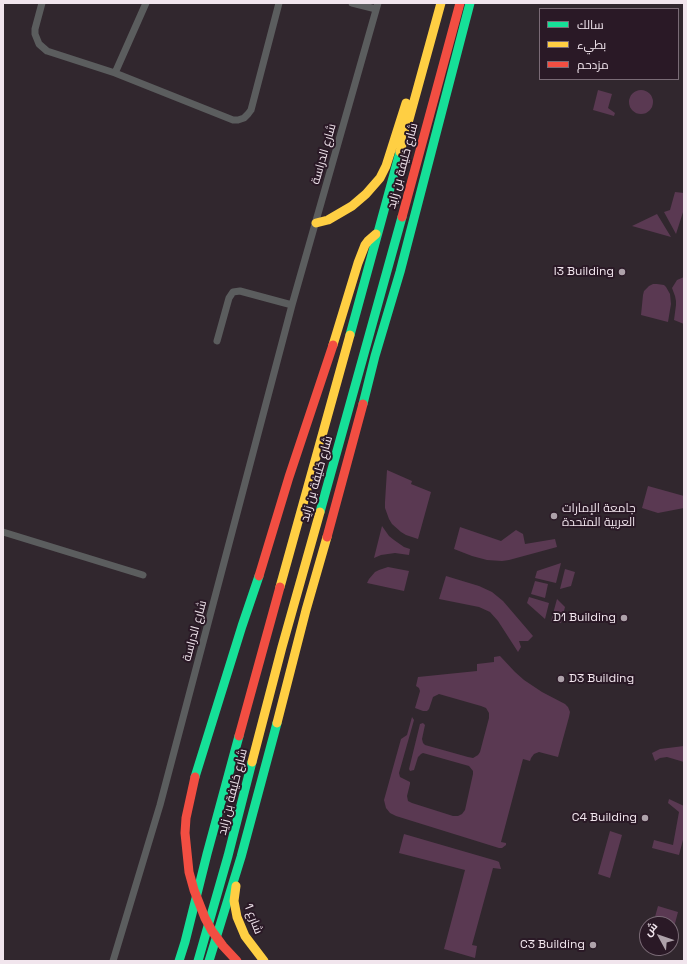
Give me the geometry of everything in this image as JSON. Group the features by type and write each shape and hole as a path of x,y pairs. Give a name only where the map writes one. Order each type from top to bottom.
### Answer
{"main road":[{"name":"شارع خليفة بن زايد","path":"179,961 441,3"},
{"name":"شارع خليفة بن زايد","path":"198,961 228,856 282,648 460,3"},
{"path":"209,961 241,857 375,356 400,272 470,3"},
{"path":"316,223 328,220 352,206 366,194 380,178 386,166 406,102 412,95 417,93"},
{"path":"236,961 223,946 204,918 194,890 189,872 185,833 190,797 242,626 254,592 289,477 325,371 358,264 368,240 377,233"},
{"name":"شارع 1","path":"241,857 235,894 235,908 237,917 246,936 264,961"}],"street":[{"path":"42,3 35,29 35,34 42,48 47,51 115,73 233,120 244,118 252,110 280,3"},
{"path":"115,73 146,3"},
{"name":"شارع الدراسة","path":"113,961 160,805 292,305 377,6 352,3"},
{"path":"217,341 229,298 233,292 240,291 292,305"},
{"path":"3,532 143,575"}],"shaded area":[{"path":"598,90 612,94 608,108 615,113 614,116 593,110"},
{"path":"641,90 649,94 653,102 649,110 641,114 633,110 629,102 633,94"},
{"path":"675,192 684,193 684,209 676,234 664,212 670,210"},
{"path":"657,214 671,237 632,226"},
{"path":"684,277 684,324 674,320 676,301 672,288 677,280"},
{"path":"653,284 664,285 670,294 671,304 668,322 641,315 644,291"},
{"path":"387,470 412,481 411,484 431,492 418,539 401,532 389,519 385,508"},
{"path":"648,486 684,496 684,508 658,513 642,508"},
{"path":"382,526 389,536 404,547 410,549 409,555 395,553 381,555 374,558"},
{"path":"460,527 501,541 516,530 523,534 525,544 555,539 557,547 509,560 487,560 454,549"},
{"path":"561,563 556,583 535,578 537,571"},
{"path":"388,567 409,571 404,591 367,583 375,572"},
{"path":"565,569 575,572 571,586 560,589"},
{"path":"446,576 479,586 492,592 503,601 533,636 528,641 519,641 521,647 518,652 498,621 490,612 479,607 439,599"},
{"path":"535,581 548,584 545,598 531,594"},
{"path":"529,597 549,603 545,619 527,603"},
{"path":"557,599 565,607 561,623 551,621"},
{"path":"500,656 524,680 542,692 565,704 570,712 558,757 539,752 534,754 530,761 523,759 501,842 506,843 506,845 502,848 396,816 390,813 386,808 384,800 401,739 407,735 412,717 414,720 399,773 400,777 410,782 407,796 408,801 453,816 462,814 465,810 473,774 473,771 469,766 423,753 418,757 414,770 410,771 409,769 420,724 423,723 425,725 422,739 425,745 473,758 480,752 489,713 486,708 481,706 439,694 433,697 427,711 415,708 420,691 416,686 418,677 477,671 477,664 494,662 494,657"},
{"path":"684,746 684,762 667,757 660,758 655,761 652,753 660,749"},
{"path":"669,799 684,806 684,836 679,855 652,848 654,840 673,845 679,812 668,803"},
{"path":"610,831 622,835 610,878 598,874"},
{"path":"404,834 499,862 501,869 493,868 472,945 477,946 475,958 444,949 465,870 399,853"},
{"path":"658,906 678,912 677,916 655,916"}],"traffic: fast":[{"path":"363,404 375,356 400,272 470,3"},
{"path":"350,335 400,152"},
{"path":"320,512 402,217"},
{"path":"195,777 259,576"},
{"path":"209,961 241,857 277,723"},
{"path":"179,961 239,736"},
{"path":"198,961 228,856 252,762"}],"traffic: slow":[{"path":"400,152 441,3"},
{"path":"316,223 328,220 352,206 366,194 380,178 386,166 406,103"},
{"path":"333,345 358,263 365,245 376,234"},
{"path":"280,587 350,335"},
{"path":"252,762 282,647 320,512"},
{"path":"277,723 306,610 327,537"},
{"path":"236,886 234,901 237,917 245,936 264,961"}],"traffic: jam":[{"path":"402,217 460,3"},
{"path":"259,576 289,477 333,345"},
{"path":"327,537 363,404"},
{"path":"239,736 280,587"},
{"path":"195,777 186,818 185,833 189,872 194,890 212,931 237,961"}],"place":[{"name":"I3 Building","path":"622,272"},
{"name":"جامعة الإمارات العربية المتحدة","path":"554,516"},
{"name":"D1 Building","path":"624,618"},
{"name":"D3 Building","path":"561,679"},
{"name":"C4 Building","path":"645,818"},
{"name":"C3 Building","path":"593,945"}]}
